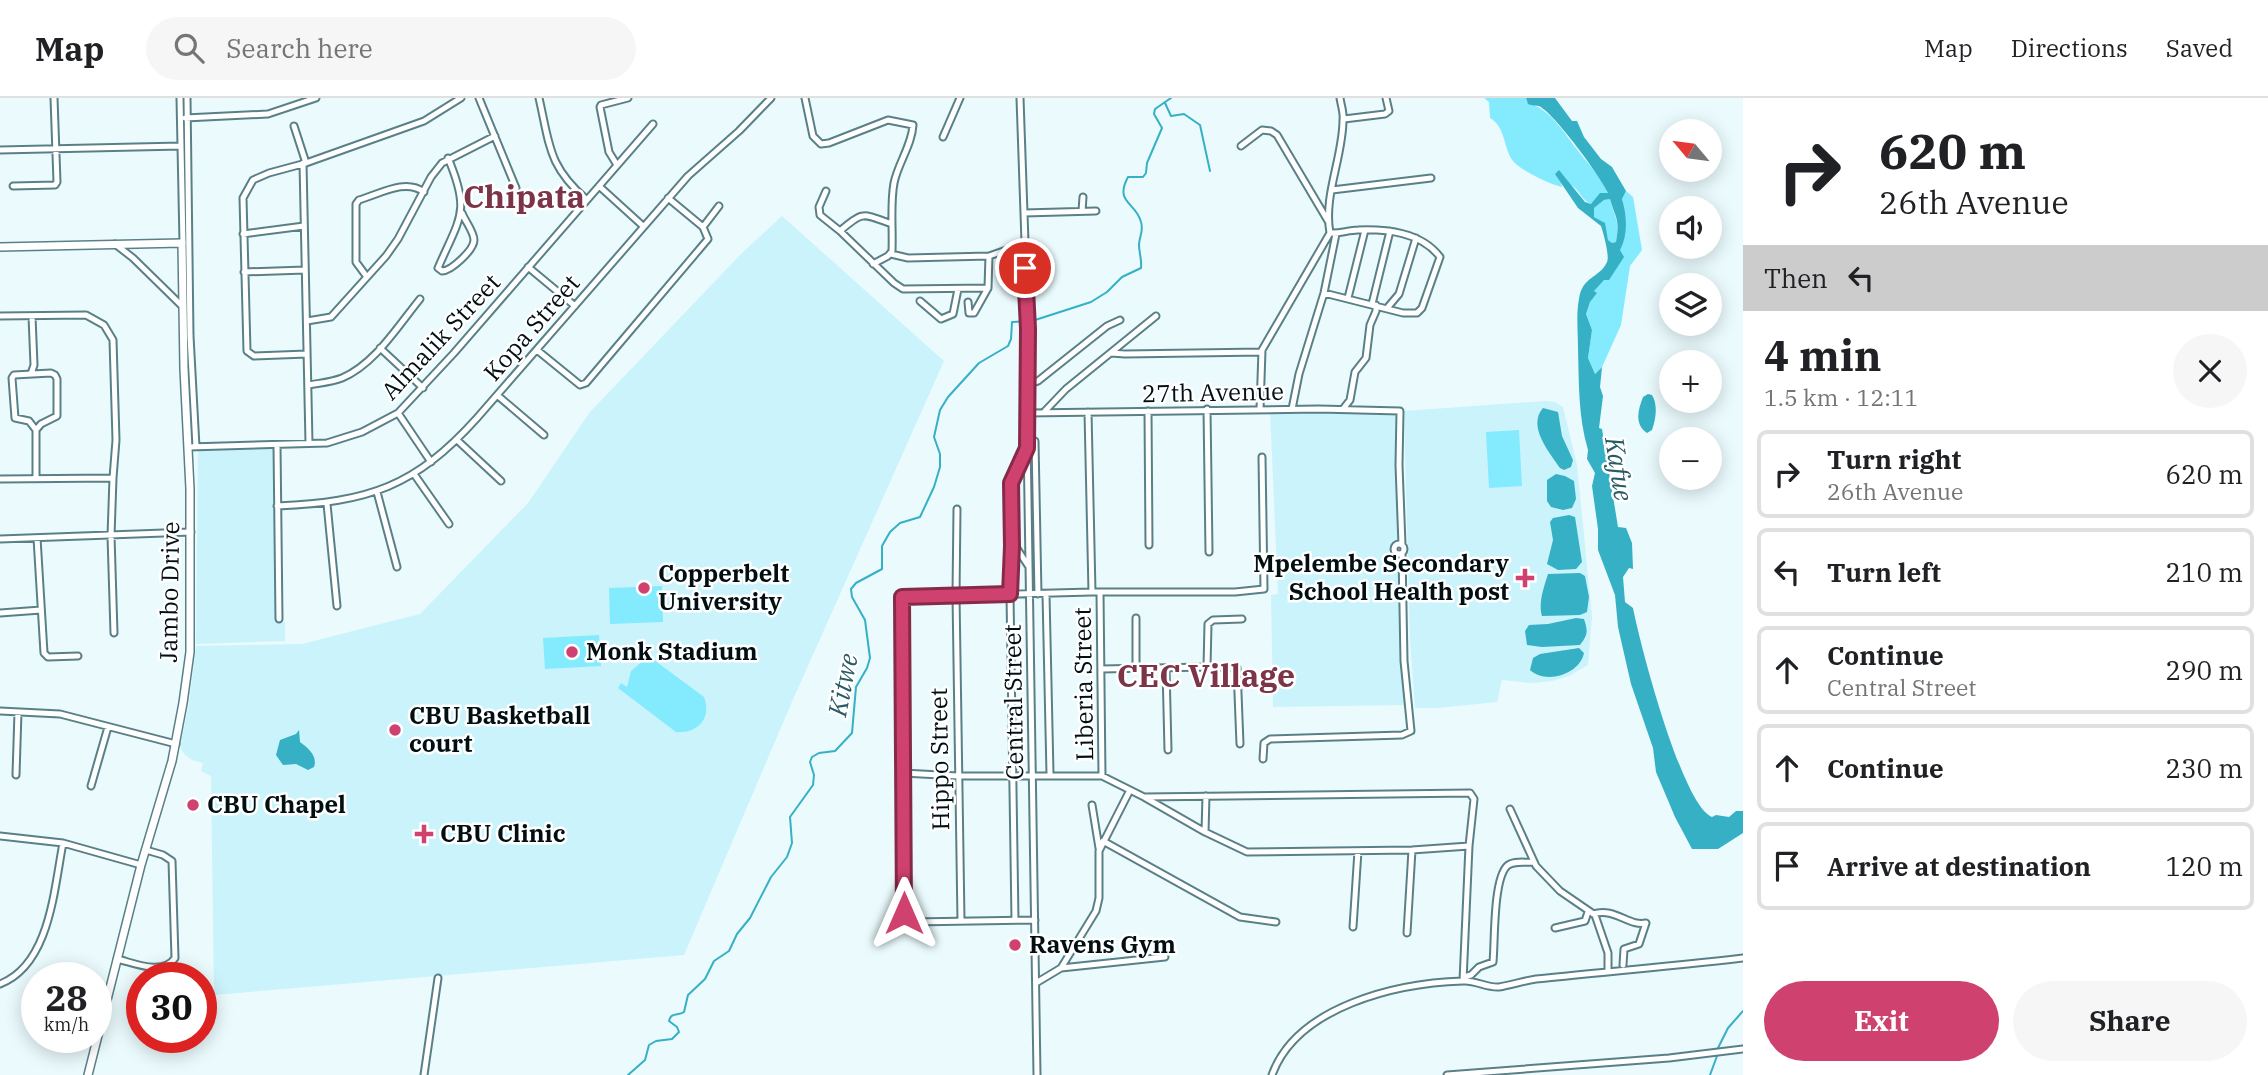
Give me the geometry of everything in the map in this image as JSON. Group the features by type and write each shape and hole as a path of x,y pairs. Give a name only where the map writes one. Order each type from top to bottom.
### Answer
{"main road":[{"path":"0,247 186,243"},
{"name":"Jambo Drive","path":"88,1075 141,865 176,744 190,652 192,447 186,243"}],"street":[{"path":"13,186 55,185 58,179 54,98"},
{"path":"184,99 184,118 268,114 316,98"},
{"path":"307,354 250,354 247,351 243,198 253,180 424,121 461,98"},
{"path":"479,98 516,188"},
{"path":"538,98 556,166 568,183 587,200"},
{"path":"599,98 609,152 617,165"},
{"path":"600,106 628,98"},
{"name":"Kopa Street","path":"277,506 327,504 377,492 414,474 431,462 457,440 668,198 771,98"},
{"path":"805,98 813,136 821,144 829,144 888,120 914,125 895,179 891,254"},
{"path":"943,137 960,98"},
{"name":"Central Street","path":"1020,98 1028,329 1027,448 1037,1075"},
{"path":"1328,222 1344,119 1340,98"},
{"path":"1344,119 1387,113 1386,98"},
{"name":"Jambo Drive","path":"184,118 181,146 186,243"},
{"name":"Jambo Drive","path":"184,118 186,243"},
{"name":"Almalik Street","path":"192,447 327,443 344,439 398,413 423,388 653,124"},
{"path":"294,126 304,163 309,443"},
{"path":"1241,146 1262,130 1277,135 1333,233 1324,293 1299,374 1292,409"},
{"path":"307,321 331,317 367,278 398,239 437,168 448,158 495,136"},
{"path":"0,150 181,146"},
{"path":"448,158 462,193 462,213 438,268 442,271 452,269 473,245 474,238 462,213"},
{"path":"1332,190 1431,178"},
{"path":"367,278 356,262 356,204 359,200 401,186 409,185 424,192"},
{"path":"599,186 643,226"},
{"path":"826,191 818,212 903,289 988,288"},
{"path":"1082,211 1083,197"},
{"path":"537,350 580,385 586,383 706,243 708,236 703,227 668,198"},
{"path":"703,227 719,206"},
{"path":"1024,213 1096,211"},
{"path":"841,231 859,215 867,215 892,224"},
{"path":"243,234 304,226"},
{"path":"1348,298 1365,230"},
{"path":"1324,293 1412,314 1422,308 1440,257 1416,239 1390,231 1333,233"},
{"path":"1343,409 1350,400 1355,372 1366,358 1370,325 1376,311 1374,304 1390,231"},
{"path":"1260,409 1262,352 1272,331 1333,233"},
{"path":"1388,307 1399,294 1416,239"},
{"path":"116,244 186,306"},
{"path":"133,244 133,258"},
{"path":"873,264 891,254 908,258 989,256 1024,244"},
{"path":"968,302 970,313 974,313 988,288 989,256"},
{"path":"528,267 575,306"},
{"path":"244,272 305,270"},
{"path":"920,301 944,320 953,314 958,289"},
{"path":"309,385 341,378 358,368 380,348 420,299"},
{"path":"0,316 86,315 110,331 115,370 116,440 111,536 114,633"},
{"path":"31,374 34,365 33,316"},
{"path":"1045,411 1066,389 1156,316"},
{"path":"1027,385 1038,381 1107,326 1120,320"},
{"path":"380,348 423,388"},
{"path":"1111,353 1262,352"},
{"path":"34,365 40,374"},
{"path":"36,430 41,424 57,416 55,375 15,375 12,378 13,413 15,418 29,421 36,430 36,478"},
{"path":"497,395 544,435"},
{"path":"1207,409 1209,552"},
{"name":"27th Avenue","path":"1027,413 1207,409 1400,411 1399,465 1402,545 1405,549 1402,554 1404,661 1411,731 1402,735 1270,739 1264,743 1263,759"},
{"path":"1148,411 1149,545"},
{"path":"1087,412 1092,592"},
{"path":"398,413 431,462"},
{"path":"1027,437 1035,440 1038,594"},
{"path":"457,440 501,481"},
{"path":"276,445 279,619"},
{"path":"1015,920 1011,483 1027,448"},
{"path":"1035,920 906,920 902,597 1092,592 1235,592 1264,589 1262,457"},
{"path":"414,474 449,524"},
{"path":"0,479 113,478"},
{"path":"1011,483 1028,481"},
{"path":"377,492 397,567"},
{"path":"327,504 337,606"},
{"path":"1011,507 1028,507"},
{"name":"Hippo Street","path":"957,509 961,921"},
{"path":"0,539 191,532"},
{"path":"37,538 46,656 78,656"},
{"path":"1012,546 1016,547 1029,567"},
{"name":"Liberia Street","path":"1100,592 1102,776"},
{"path":"1046,594 1050,774"},
{"path":"0,613 41,610"},
{"path":"1136,618 1136,669"},
{"path":"1207,667 1208,624 1213,620 1242,619"},
{"path":"1101,670 1234,667 1238,671 1240,744"},
{"path":"1166,668 1168,750"},
{"path":"0,711 60,714 176,744"},
{"path":"16,775 18,712"},
{"path":"91,786 108,727"},
{"path":"903,773 958,776 1102,776 1245,852 1358,852 1469,846"},
{"path":"1099,851 1130,790"},
{"path":"1144,797 1470,793 1474,799 1469,846 1464,979"},
{"path":"1205,832 1206,796"},
{"path":"1061,968 1098,905 1099,851 1092,804"},
{"path":"1510,809 1534,862 1560,891 1590,913 1606,946 1610,960 1608,971"},
{"path":"0,836 63,843 141,865"},
{"path":"1103,841 1240,917 1252,921 1276,922"},
{"path":"0,984 17,976 34,955 50,907 63,843"},
{"path":"117,959 161,967 175,958 172,861 146,850"},
{"path":"1407,933 1412,850"},
{"path":"1353,927 1358,852"},
{"path":"1464,979 1479,967 1493,962 1500,880 1506,867 1510,863 1534,862"},
{"path":"1590,913 1609,911 1641,924 1646,923 1639,944 1624,949 1623,965"},
{"path":"1556,929 1585,921 1590,913"},
{"path":"1036,983 1061,968 1165,957"},
{"path":"1272,1075 1284,1049 1333,1012 1396,989 1464,979 1499,987 1535,979 1743,958"},
{"path":"424,1075 438,978"},
{"path":"1447,1075 1668,1058 1743,1049"}],"shaded area":[{"path":"1484,98 1526,98 1527,102 1549,115 1608,193 1591,204 1565,177 1560,179 1562,187 1536,177 1517,165 1510,156 1502,132 1490,118 1489,102"},
{"path":"1526,98 1555,98 1572,121 1577,121 1584,137 1601,159 1612,167 1626,191 1622,199 1626,219 1620,250 1624,257 1609,280 1604,280 1594,291 1597,293 1590,302 1586,314 1592,330 1588,358 1595,374 1602,367 1600,387 1603,396 1599,428 1602,429 1618,527 1626,528 1632,543 1633,569 1629,568 1623,577 1625,602 1633,608 1664,722 1688,784 1700,806 1712,817 1729,817 1736,811 1743,811 1743,833 1718,849 1692,849 1656,772 1653,748 1631,684 1618,627 1615,595 1598,550 1592,486 1595,473 1587,459 1588,450 1581,412 1577,317 1581,291 1587,281 1604,267 1608,255 1601,226 1578,208 1555,174 1559,170 1585,202 1591,204 1600,193 1608,193 1566,132 1546,111 1539,106 1528,104","holes":["1610,199 1618,228 1616,242 1612,243 1608,240 1605,223 1594,217 1594,208"]},
{"path":"1626,191 1633,197 1642,250 1630,266 1621,325 1602,367 1595,374 1588,358 1592,330 1586,314 1596,293 1594,291 1610,270 1619,251 1624,230 1622,199"},
{"path":"1610,199 1617,228 1616,242 1612,243 1608,240 1604,223 1594,217 1594,208"},
{"name":"Copperbelt University","path":"782,216 944,361 791,704 684,955 217,995 217,962 214,962 211,776 201,771 203,763 192,760 180,747 189,704 196,646 302,644 420,614 528,503 590,412 741,254"},
{"path":"1648,394 1654,399 1656,412 1652,430 1647,433 1640,425 1638,417 1643,397"},
{"path":"1555,402 1563,407 1577,465 1592,616 1588,665 1569,676 1552,681 1532,683 1502,680 1497,702 1415,708 1410,639 1404,411"},
{"path":"1543,408 1558,412 1562,436 1573,460 1571,467 1564,470 1550,454 1538,431 1537,423"},
{"path":"1270,410 1395,412 1402,660 1406,705 1273,707 1271,595 1278,594"},
{"path":"1519,430 1522,486 1489,488 1486,432"},
{"path":"276,445 277,623 285,622 285,641 196,644 198,448"},
{"path":"1556,474 1574,481 1576,499 1572,508 1563,510 1551,507 1547,501 1547,480"},
{"path":"1569,515 1575,517 1582,562 1576,569 1558,570 1547,564 1553,540 1550,522 1553,518"},
{"path":"1580,573 1585,576 1589,597 1587,612 1580,615 1542,616 1541,600 1548,574"},
{"path":"662,586 663,622 610,624 609,588"},
{"path":"1584,619 1587,633 1580,645 1527,645 1525,631 1529,625"},
{"name":"Monk Stadium","path":"599,635 601,666 545,669 543,638"},
{"path":"1579,648 1584,653 1576,667 1569,672 1545,677 1530,670 1533,658 1540,654"},
{"path":"644,660 654,660 704,697 706,712 697,727 676,732 618,688 621,683 627,687 631,671"},
{"path":"299,730 300,742 315,759 314,767 308,770 296,764 283,765 276,755 280,740 296,734"}],"waterway":[{"name":"Kitwe","path":"628,1075 645,1060 649,1045 656,1041 672,1039 679,1032 669,1021 670,1018 684,1012 688,995 705,979 714,961 729,951 771,877 787,857 792,843 790,817 813,785 814,775 810,762 812,757 819,753 835,751 852,733 856,687 870,658 865,620 852,597 851,589 856,583 882,569 882,546 890,532 900,523 920,517 940,467 940,454 934,437 940,410 948,397 979,363 1008,346 1012,322 1032,321 1091,302 1107,292 1122,277 1141,268 1139,245 1142,225 1125,197 1124,186 1128,177 1143,177 1146,173 1147,163 1162,128 1154,114 1155,109 1171,98"},
{"path":"1165,103 1171,116 1184,114 1200,125 1210,171"},
{"path":"1718,1048 1728,1028 1743,1011"},
{"path":"1710,1075 1717,1056"}],"place":[{"name":"Mpelembe Secondary School Health post","path":"1525,578"},
{"name":"Copperbelt University","path":"644,588"},
{"name":"Monk Stadium","path":"572,652"},
{"name":"CBU Basketball court","path":"395,730"},
{"name":"CBU Chapel","path":"193,805"},
{"name":"CBU Clinic","path":"424,834"},
{"name":"Ravens Gym","path":"1015,945"}],"district":[{"name":"Chipata","path":"524,197"},
{"name":"CEC Village","path":"1206,676"}],"route":[{"path":"904,913 902,597 1010,594 1011,483 1027,448 1028,329 1025,268"}],"water label":[{"name":"Kafue","path":"1619,469"}]}
